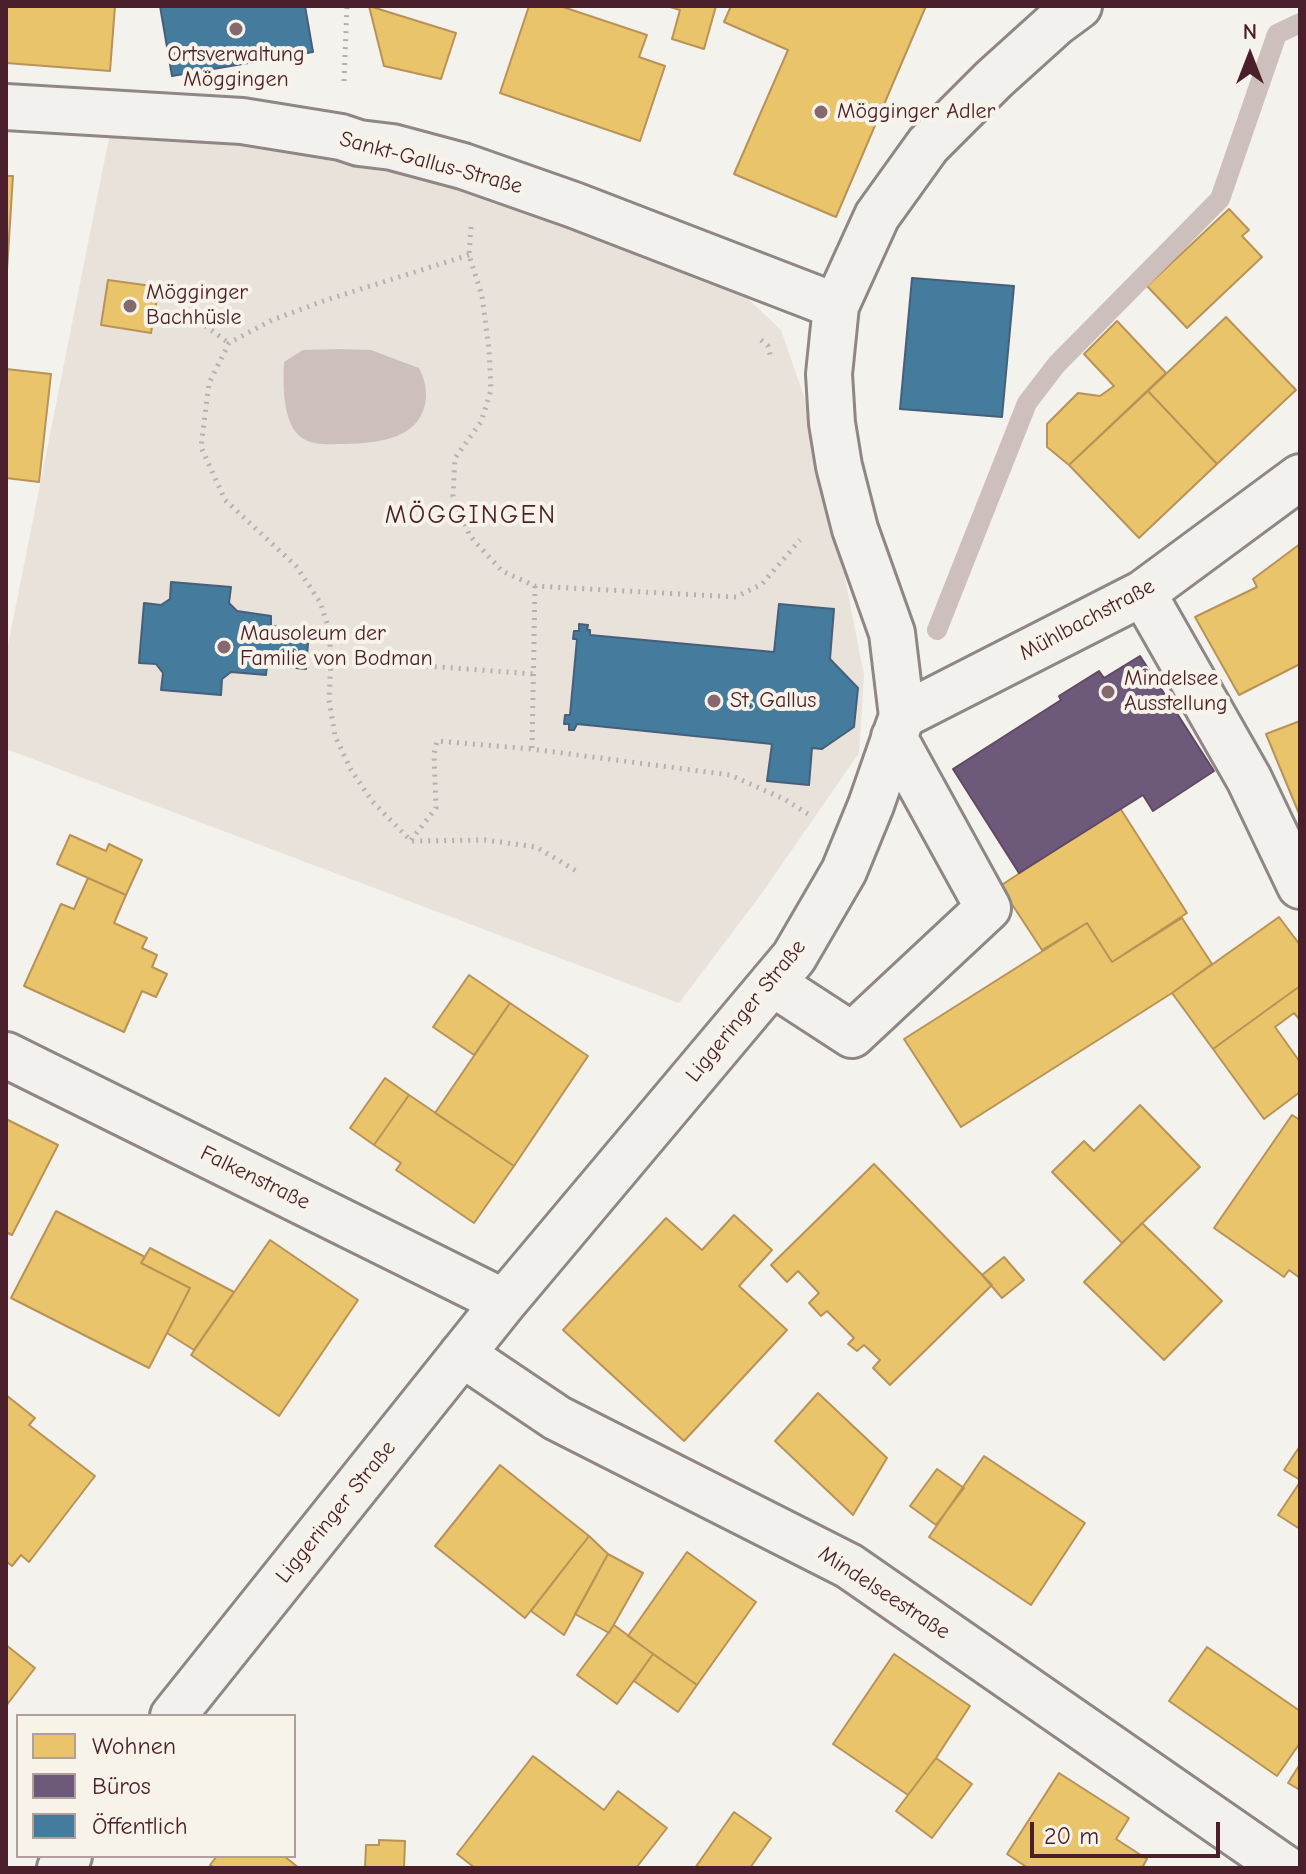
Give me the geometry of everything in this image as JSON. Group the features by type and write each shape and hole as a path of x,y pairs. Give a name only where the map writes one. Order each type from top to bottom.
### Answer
{"street":[{"name":"Liggeringer Straße","path":"175,1714 504,1302 794,957 844,871 862,830 898,727 892,633 855,529 832,423 829,374 836,306 877,216 928,145 994,79 1079,6"},
{"name":"Sankt-Gallus-Straße","path":"6,107 242,121 392,147 491,176 574,205 836,306"},
{"name":"Mühlbachstraße","path":"898,727 1143,593 1300,477"},
{"path":"1143,593 1249,779 1300,886"},
{"path":"772,983 852,1035 988,908 898,727"},
{"name":"Falkenstraße","path":"6,1055 504,1302"},
{"name":"Mindelseestraße","path":"462,1354 557,1418 849,1566 1285,1868"}],"path":[{"path":"341,137 347,6"},
{"path":"578,872 536,847 485,840 411,841 372,801 351,770 335,736 329,700 329,629 320,602 296,566 225,500 201,447 209,383 229,343 272,320 326,300 469,255 482,296 491,390 481,422 455,458 453,496 470,536 502,571 535,586 736,597 762,584 805,531"},
{"path":"166,317 204,325 229,343"},
{"path":"758,336 768,346 772,361"},
{"path":"532,749 535,586"},
{"path":"331,659 534,674"},
{"path":"411,841 436,808 434,754 437,741 532,749 730,775 784,799 810,815"}],"shaded area":[{"path":"114,113 378,145 740,291 781,330 816,431 864,675 859,753 762,893 679,1003 6,749 6,655"},
{"path":"303,350 371,350 419,368 426,397 417,422 397,436 372,442 323,444 302,438 295,432 287,414 284,362"}],"building: Wohnen":[{"path":"6,6 115,6 110,71 6,63"},
{"path":"369,6 456,33 441,79 384,66"},
{"path":"529,6 560,6 647,35 639,57 665,66 640,141 500,93"},
{"path":"667,6 716,6 704,49 672,39 680,10"},
{"name":"Mögginger Adler","path":"731,6 926,6 836,217 734,174 788,50 724,22"},
{"path":"6,176 13,176 6,286"},
{"path":"1229,209 1249,230 1242,236 1262,257 1187,328 1147,286"},
{"name":"Mögginger Bachhüsle","path":"108,280 159,287 151,333 101,325"},
{"path":"1226,317 1296,390 1217,464 1148,391"},
{"path":"1117,321 1166,373 1069,465 1047,447 1047,424 1078,393 1100,396 1114,386 1084,354"},
{"path":"6,369 51,374 39,482 6,478"},
{"path":"1148,391 1217,464 1139,538 1069,465"},
{"path":"1300,544 1300,664 1239,695 1195,617 1257,587 1253,579"},
{"path":"1300,721 1300,816 1266,734"},
{"path":"1120,808 1187,913 1112,962 1087,923 1042,950 1000,886"},
{"path":"70,835 106,851 109,844 142,860 126,895 57,864"},
{"path":"88,878 126,895 114,923 147,938 142,948 157,955 152,967 167,974 156,997 142,991 124,1032 24,986 61,904 74,909"},
{"path":"1279,917 1300,945 1300,986 1213,1049 1172,993"},
{"path":"1182,918 1212,964 1172,993 961,1127 904,1039 1087,923 1112,962"},
{"path":"469,975 510,1003 474,1055 433,1027"},
{"path":"1300,986 1300,1020 1294,1013 1275,1027 1300,1062 1300,1092 1264,1119 1213,1049"},
{"path":"510,1003 588,1056 514,1166 435,1113"},
{"path":"385,1078 409,1095 374,1145 350,1128"},
{"path":"409,1095 514,1166 474,1223 396,1170 401,1163 374,1145"},
{"path":"1140,1105 1200,1167 1122,1243 1052,1172 1084,1141 1094,1151"},
{"path":"1292,1115 1300,1120 1300,1278 1289,1270 1284,1277 1214,1228"},
{"path":"6,1119 58,1145 12,1235 6,1232"},
{"path":"874,1164 992,1285 890,1385 873,1368 880,1360 864,1345 857,1351 848,1344 854,1338 827,1311 821,1316 809,1303 819,1293 798,1271 787,1282 771,1265"},
{"path":"56,1211 145,1257 141,1263 190,1288 149,1368 11,1298"},
{"path":"734,1215 772,1250 739,1286 787,1330 684,1441 563,1330 666,1218 702,1250"},
{"path":"1142,1223 1222,1301 1164,1360 1084,1282"},
{"path":"270,1240 358,1300 279,1416 191,1355"},
{"path":"150,1248 234,1292 194,1350 167,1333 190,1288 141,1263"},
{"path":"1004,1257 1024,1280 1002,1298 982,1275"},
{"path":"818,1393 887,1458 853,1515 775,1441"},
{"path":"6,1395 35,1418 29,1425 95,1476 29,1562 21,1555 12,1566 6,1561"},
{"path":"1300,1446 1300,1480 1284,1470"},
{"path":"984,1456 1085,1523 1031,1605 929,1537"},
{"path":"500,1465 589,1536 525,1618 435,1546"},
{"path":"937,1469 964,1488 936,1525 910,1506"},
{"path":"1300,1482 1300,1529 1278,1515"},
{"path":"589,1536 608,1554 564,1635 531,1611"},
{"path":"687,1552 756,1602 697,1685 628,1636"},
{"path":"608,1554 643,1573 609,1633 575,1614"},
{"path":"614,1625 653,1654 617,1704 577,1675"},
{"path":"6,1645 35,1668 6,1706"},
{"path":"1207,1647 1300,1711 1300,1743 1277,1776 1169,1701"},
{"path":"653,1654 697,1685 678,1712 634,1681"},
{"path":"894,1654 970,1706 908,1795 833,1744"},
{"path":"533,1756 604,1810 618,1791 667,1828 636,1868 475,1868 457,1854"},
{"path":"936,1758 972,1784 932,1838 896,1811"},
{"path":"1300,1764 1300,1790 1288,1783"},
{"path":"1059,1773 1129,1818 1116,1839 1147,1859 1142,1868 1028,1868 1007,1854"},
{"path":"734,1812 771,1838 750,1868 695,1868"},
{"path":"379,1840 405,1841 404,1868 365,1868 366,1845 379,1845"},
{"path":"215,1858 286,1858 299,1868 214,1868 210,1865"}],"building: Büros":[{"path":"1140,656 1214,771 1153,811 1143,795 1019,873 953,769 1061,700 1059,696 1099,671 1104,678"}],"building: Öffentlich":[{"name":"Ortsverwaltung Möggingen","path":"160,6 305,6 313,52 172,76"},
{"path":"912,278 1014,286 1002,417 900,409"},
{"name":"Mausoleum der Familie von Bodman","path":"171,582 231,587 229,603 237,611 271,616 271,626 309,630 306,669 267,665 266,675 231,672 222,679 221,695 161,690 163,673 156,664 139,663 144,603 161,605 170,599"},
{"name":"St. Gallus","path":"779,604 834,609 830,659 858,688 854,727 822,749 812,748 809,785 767,781 772,744 577,724 574,730 569,730 569,724 564,724 565,715 570,715 577,639 573,639 574,631 579,631 579,624 588,625 590,635 774,652"}],"waterway":[{"path":"937,630 1027,403 1057,364 1220,199 1277,34 1300,23"}],"place":[{"name":"Ortsverwaltung Möggingen","path":"236,29"},
{"name":"Mögginger Adler","path":"821,112"},
{"name":"Mögginger Bachhüsle","path":"130,306"},
{"name":"Mausoleum der Familie von Bodman","path":"224,647"},
{"name":"Mindelsee Ausstellung","path":"1108,692"},
{"name":"St. Gallus","path":"714,701"}],"district":[{"name":"MÖGGINGEN","path":"471,516"}]}
